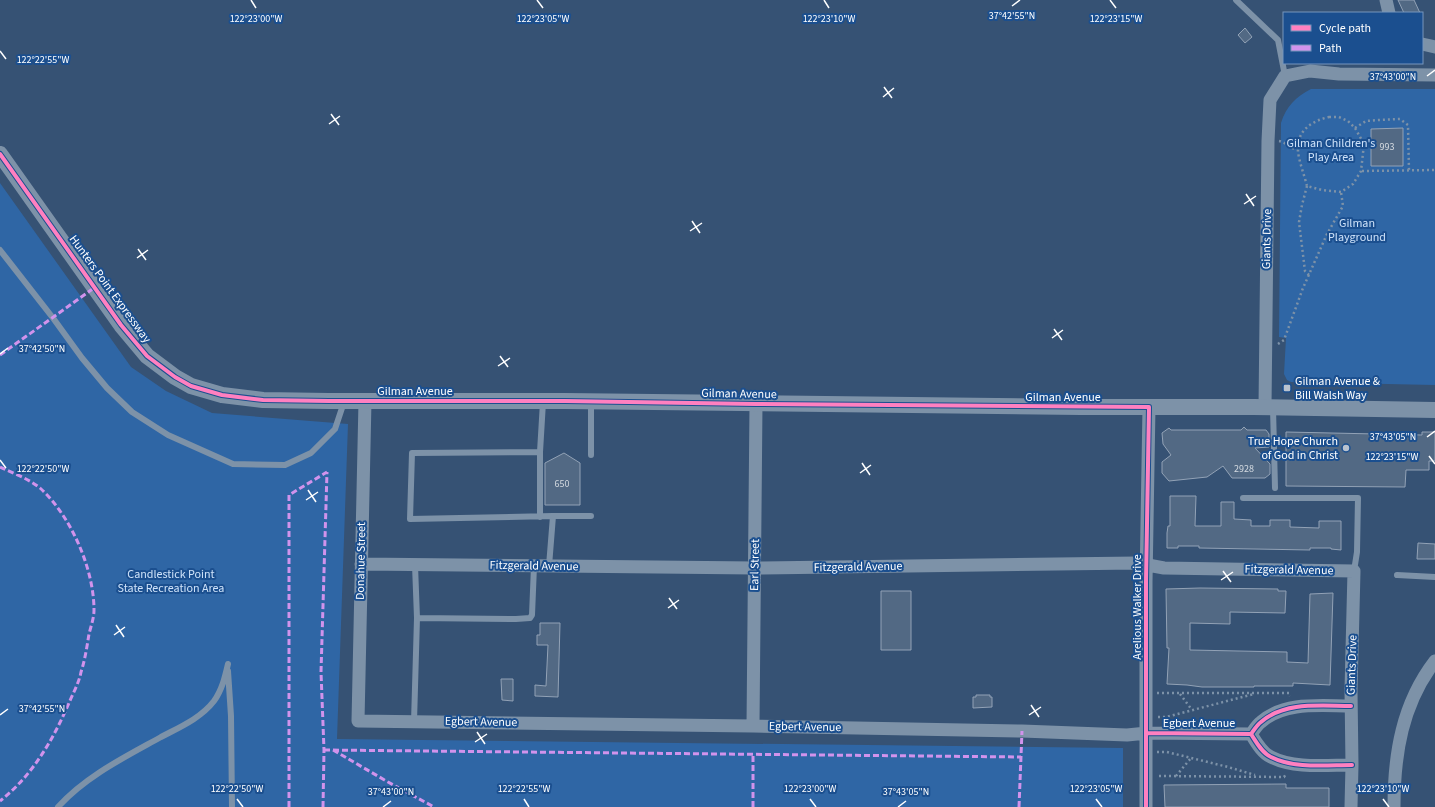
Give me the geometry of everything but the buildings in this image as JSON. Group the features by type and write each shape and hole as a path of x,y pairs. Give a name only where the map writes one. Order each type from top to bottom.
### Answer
{"street":[{"path":"1386,0 1389,12"},
{"path":"1423,44 1435,47"},
{"path":"1285,76 1310,71 1339,74 1435,75"},
{"name":"Giants Drive","path":"1269,407 1266,351 1268,141 1270,100 1285,76"},
{"name":"Hunters Point Expressway","path":"0,154 121,326 147,356 161,368 191,386 222,395 263,400 337,401"},
{"name":"Gilman Avenue","path":"337,401 1269,407 1435,410"},
{"name":"Donahue Street","path":"358,721 365,401"},
{"name":"Earl Street","path":"753,726 756,404"},
{"name":"Arelious Walker Drive","path":"1146,807 1149,407"},
{"name":"Fitzgerald Avenue","path":"361,564 755,568 1137,562 1164,568 1354,571"},
{"name":"Giants Drive","path":"1351,807 1351,706 1354,571"},
{"path":"1394,807 1396,762 1402,727 1420,685 1435,661"},
{"name":"Egbert Avenue","path":"1251,734 1260,722 1274,713 1295,706 1351,706"},
{"name":"Egbert Avenue","path":"358,721 753,726 1022,731 1127,735 1147,733 1251,734"},
{"name":"Egbert Avenue","path":"1251,734 1259,746 1270,757 1291,765 1352,765"}],"lane":[{"path":"1236,0 1278,40 1285,76"},
{"path":"0,250 82,358 120,402 158,430 233,464 285,465 311,453 335,429 337,401"},
{"path":"540,517 540,452 543,402"},
{"path":"591,402 591,455"},
{"path":"1269,407 1275,488"},
{"path":"540,452 412,453 410,519 591,516"},
{"path":"1243,498 1358,498 1357,552 1354,571"},
{"path":"549,566 552,516"},
{"path":"414,722 417,618 415,565"},
{"path":"417,618 530,618 532,615 534,566"},
{"path":"1397,575 1435,577"},
{"path":"58,807 74,792 100,772 198,716 214,700 224,680 228,664 231,716 232,807"}],"path":[{"path":"1307,186 1322,190 1341,192 1352,184 1361,171 1364,144 1355,128 1348,121 1339,117 1329,117 1317,120 1308,126 1300,135 1298,150 1307,186 1302,205 1300,222 1305,271 1309,275"},
{"path":"1355,128 1366,121 1378,120 1400,119 1408,125 1409,171"},
{"path":"1268,141 1283,142 1290,148 1298,150"},
{"path":"1361,171 1435,170"},
{"path":"1266,351 1284,340 1309,275 1327,234 1343,206 1341,192"},
{"path":"1179,693 1192,710"},
{"path":"1147,716 1166,717 1258,693"},
{"path":"1147,694 1288,693 1295,706"},
{"path":"1147,751 1167,752 1259,777"},
{"path":"1176,776 1191,758"},
{"path":"1146,776 1284,777 1291,765"}],"green space":[{"name":"Gilman Playground","path":"1311,89 1435,89 1435,385 1291,382 1287,380 1284,374 1286,338 1279,337 1281,123 1292,103"},
{"name":"Candlestick Point State Recreation Area","path":"0,183 131,367 166,391 212,413 348,424 337,739 1123,748 1123,807 0,807"}],"marked path":[{"path":"0,355 94,288"},
{"path":"0,467 36,485 62,513 79,544 85,561 93,594 94,610 80,676 63,717 49,744 32,769 0,801"},
{"path":"289,807 289,495 327,472"},
{"path":"323,807 324,750 321,672 327,472"},
{"path":"1019,807 1022,731"},
{"path":"324,750 1021,757"},
{"path":"333,750 434,807"},
{"path":"753,754 753,807"}],"cycle path":[{"path":"0,154 121,325 147,356 175,377 191,386 222,395 263,400 329,401 565,401 1149,407 1146,582 1146,807"},
{"path":"1251,734 1261,722 1271,715 1281,711 1304,706 1351,706"},
{"path":"1147,733 1251,734"},
{"path":"1251,734 1265,753 1280,761 1311,766 1352,765"}],"place":[{"name":"Gilman Avenue & Bill Walsh Way","path":"1287,388"},
{"name":"True Hope Church of God in Christ","path":"1346,448"}],"park label":[{"name":"Gilman Children's Play Area","path":"1331,150"}]}
